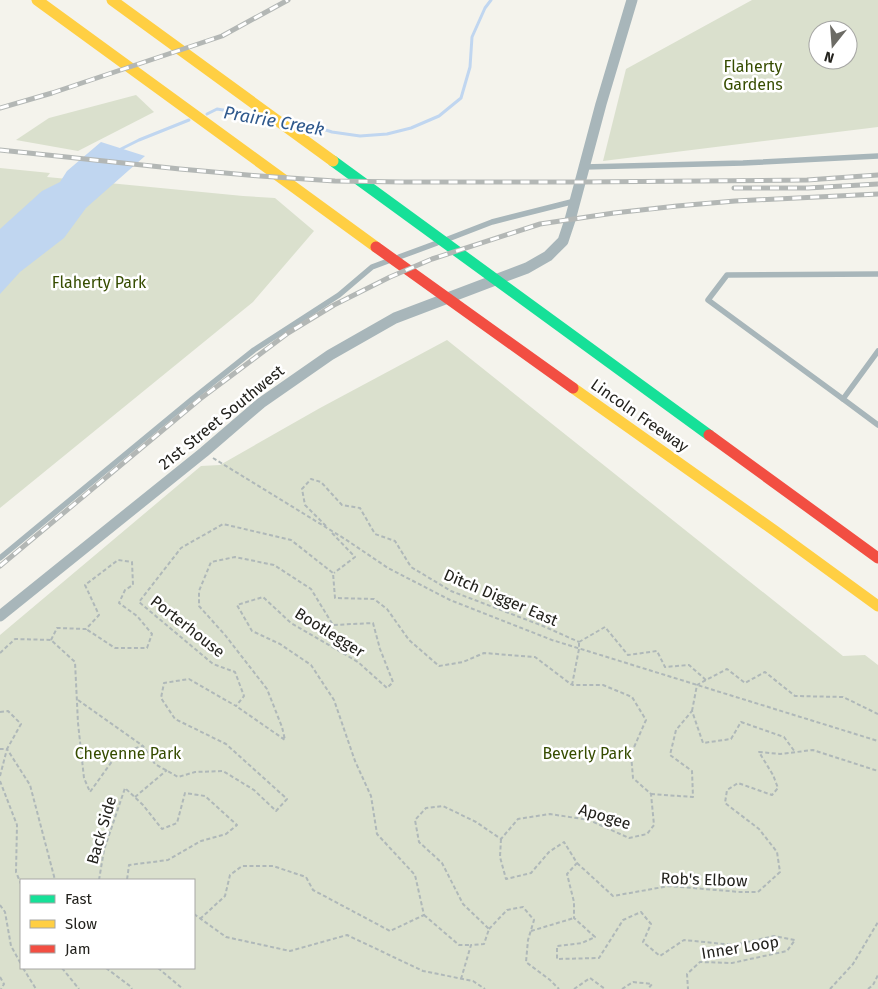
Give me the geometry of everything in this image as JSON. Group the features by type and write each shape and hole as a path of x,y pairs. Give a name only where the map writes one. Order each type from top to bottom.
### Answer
{"highway":[{"name":"Lincoln Freeway","path":"37,0 485,326 775,531"},
{"path":"112,0 878,556"},
{"path":"775,531 878,606"},
{"path":"775,531 828,580 878,619"}],"street":[{"name":"21st Street Southwest","path":"0,616 204,452 261,402 330,355 395,318 528,268 548,256 563,241 632,0"}],"lane":[{"path":"584,167 743,163 878,156"},
{"path":"0,558 254,350 339,295 372,268 492,222 575,201"},
{"path":"878,274 727,275 708,300 878,425"},
{"path":"843,400 878,351"}],"path":[{"path":"204,452 388,568 450,600 552,640 878,741"},
{"name":"Ditch Digger East","path":"329,530 305,505 302,488 311,480 321,482 342,505 360,508 375,534 395,541 410,567 451,591 543,626 579,642"},
{"name":"Porterhouse","path":"236,706 244,696 235,672 213,664 139,602 181,548 223,524 291,540 333,573"},
{"path":"329,530 356,557 333,573 335,598 374,599 387,609 409,640 439,666 463,662 484,653 535,657 572,684 603,685 632,697 646,720 631,754 633,778 651,794 693,797 692,771 670,755 676,730 692,711 698,685 727,669 745,683 765,672 795,696 843,697 878,714"},
{"name":"Bootlegger","path":"236,706 285,740 267,689 225,635 199,606 199,591 210,562 235,558 274,565 312,589 333,625 373,623 392,682 387,688 358,662 291,623 262,597 237,605 252,631 280,644 311,665 334,700 355,762 372,796 377,834 415,876 424,915"},
{"path":"51,640 57,628 86,629 115,648 147,648 152,634 136,616 119,603 125,590 133,585 132,562 118,560 85,585 99,615 86,629"},
{"path":"572,684 579,642 605,627 628,655 657,651 665,667 689,665 706,680"},
{"path":"0,653 15,639 51,640 75,662 78,723 84,778 90,792 118,753 143,746"},
{"path":"78,700 143,746 155,764 178,777 195,772 224,771 254,790 276,811 287,799 226,744 175,719 161,698 164,683 189,678 236,706"},
{"path":"0,712 8,711 20,724 7,749 0,776"},
{"path":"692,711 703,743 731,739 741,722 784,737 795,752"},
{"path":"0,750 7,749"},
{"path":"7,749 30,785 55,879"},
{"name":"Rob's Elbow","path":"577,863 613,896 669,886 758,892 780,872 777,852 759,829 725,803 727,790 738,783 772,795 778,788 773,775 759,752 780,754 813,750 878,771"},
{"path":"135,797 167,770"},
{"path":"0,781 17,825 16,872 20,882"},
{"name":"Back Side","path":"99,879 104,850 125,788 143,805 162,829 177,823 185,793 205,796 237,825 226,834 201,841 168,860 129,865 127,879"},
{"name":"Apogee","path":"501,839 518,819 550,814 588,820 629,838 647,834 654,825 651,794"},
{"path":"489,929 462,904 442,863 419,842 415,820 426,808 443,806 476,822 501,839 500,857 506,879 531,873 549,852 564,842 577,863 567,874 574,902 574,918 531,931"},
{"path":"200,919 225,896 230,875 242,866 272,866 306,877 314,890 390,931 424,915 459,945 484,944 489,929 507,910 523,907 534,920 528,940 526,962 559,989"},
{"path":"0,905 4,912 11,946 20,962"},
{"name":"Inner Loop","path":"574,918 595,937 582,943 557,946 557,959 599,958 623,920 641,912 651,924 643,942 660,956 684,940 734,945 774,936 795,940 787,951 732,964 700,962 687,974 688,989"},
{"path":"195,915 226,937 290,952 347,935 423,971 473,981 485,989"},
{"path":"830,989 852,964 878,922"},
{"path":"461,979 471,944"},
{"path":"24,969 36,989"},
{"path":"63,969 79,989"},
{"path":"107,969 132,989"},
{"path":"159,969 183,989"},
{"path":"868,989 873,985 878,975"},
{"path":"0,977 4,984 1,989"},
{"path":"574,989 590,978 605,989"},
{"path":"622,989 633,982 652,984 648,989"}],"green space":[{"name":"Flaherty Gardens","path":"752,0 878,0 878,127 603,161 626,69"},
{"path":"136,95 154,112 78,151 16,140 49,118"},
{"name":"Flaherty Park","path":"0,168 50,173 47,177 275,198 314,231 253,302 0,508"},
{"name":"Beverly Park","path":"447,340 843,656 865,655 878,665 878,989 0,989 0,635 201,466 220,465 320,408"}],"water":[{"path":"101,142 145,156 86,208 64,238 20,272 0,294 0,229 42,191 60,182 67,171"}],"waterway":[{"name":"Prairie Creek","path":"295,122 332,132 360,136 387,134 411,128 439,116 461,98 470,67 472,37 485,8 491,0"},
{"name":"Prairie Creek","path":"207,114 217,109 254,115"},
{"name":"Prairie Creek","path":"119,150 189,120"}],"railway":[{"path":"0,108 52,93 222,36 288,0"},
{"path":"0,150 180,169 335,181 580,182 807,180 878,175"},
{"path":"734,188 808,188 878,184"},
{"path":"0,566 200,399 288,333 334,305 390,277 432,259 540,224 614,213 735,201 878,194"}],"traffic: fast":[{"path":"333,161 709,435"}],"traffic: slow":[{"path":"37,0 376,247"},
{"path":"112,0 333,161"},
{"path":"573,388 878,606"}],"traffic: jam":[{"path":"376,247 573,388"},
{"path":"709,435 878,558"}],"park label":[{"name":"Cheyenne Park","path":"128,753"}]}
